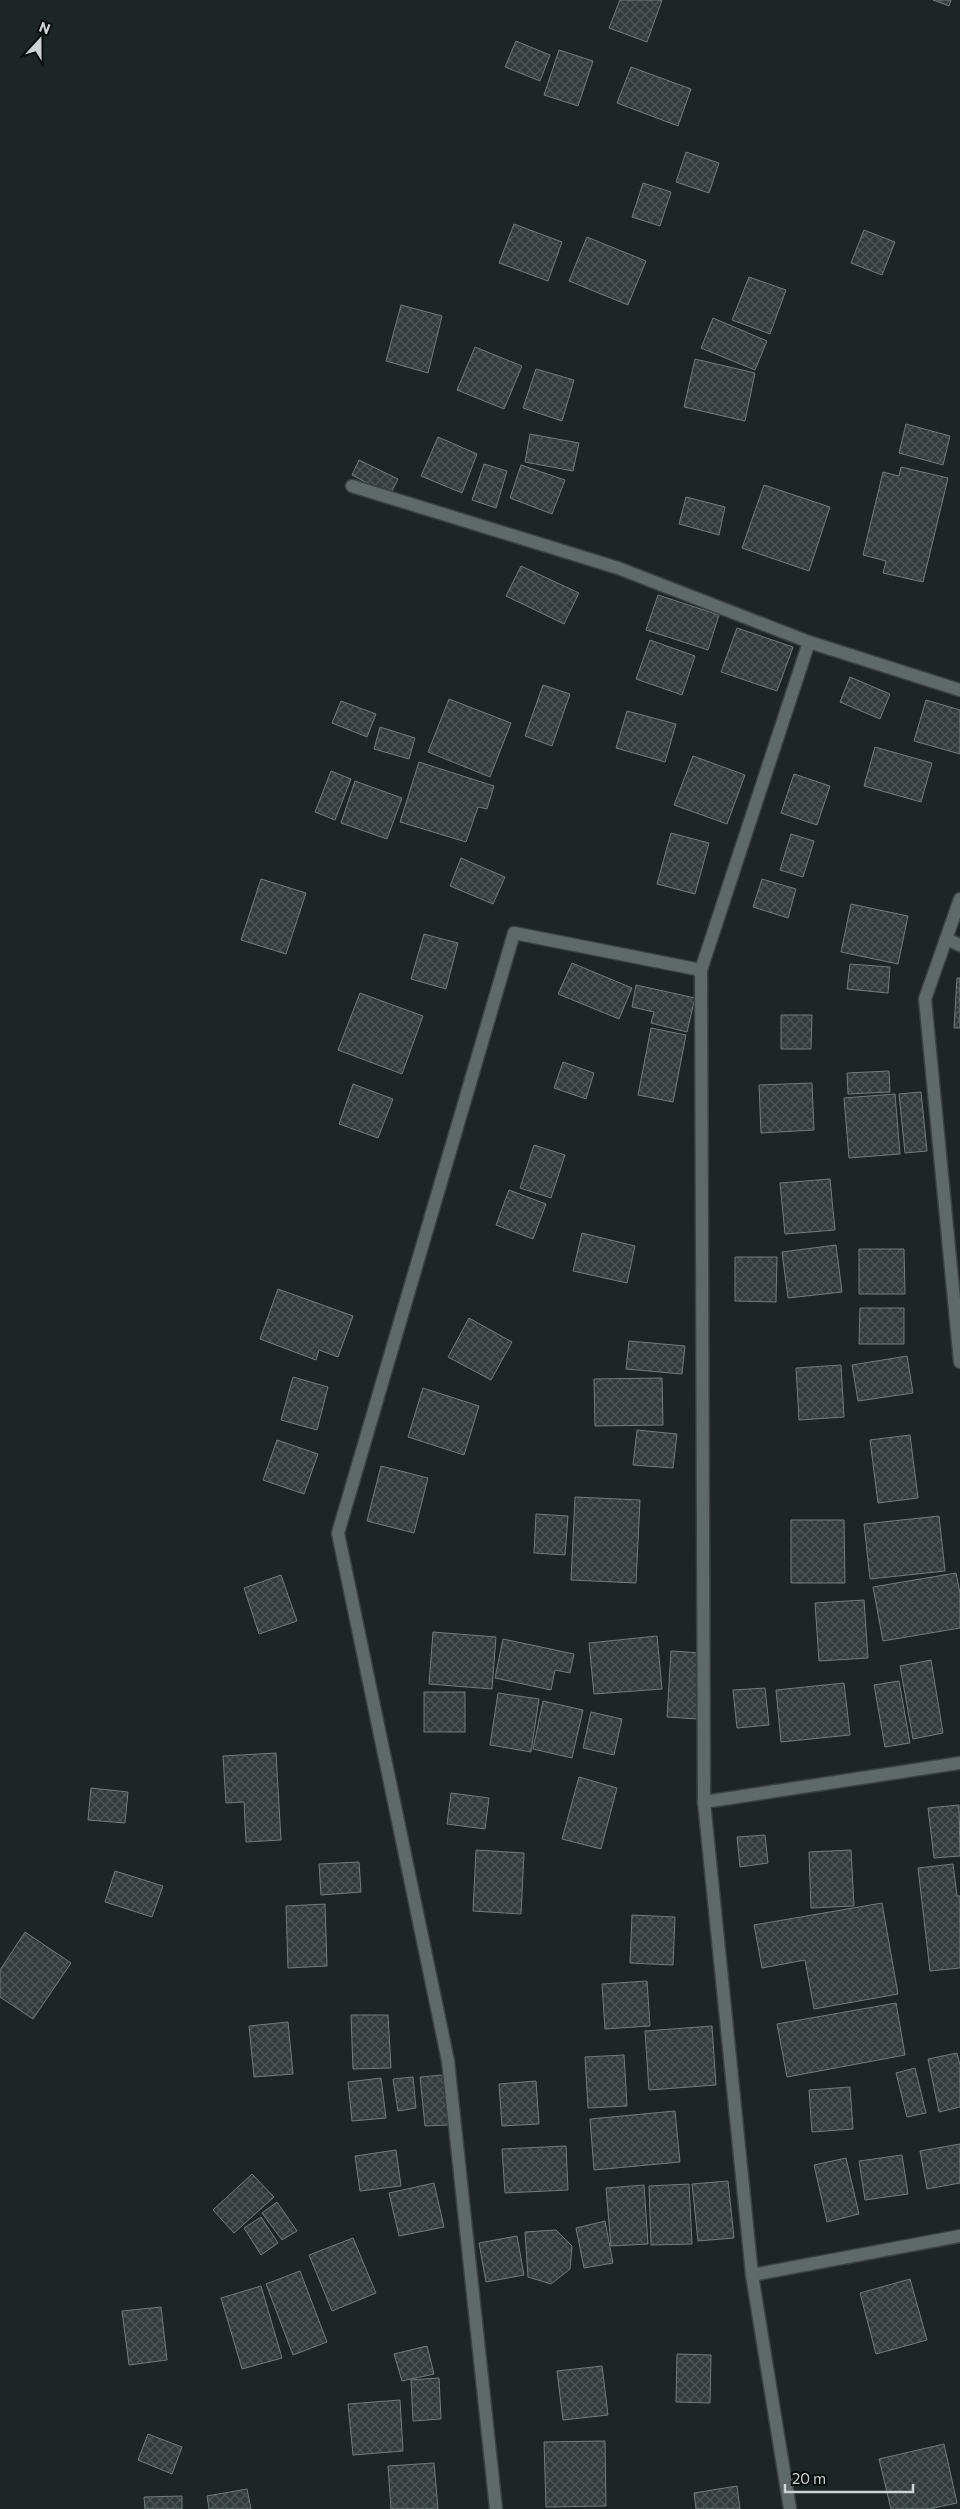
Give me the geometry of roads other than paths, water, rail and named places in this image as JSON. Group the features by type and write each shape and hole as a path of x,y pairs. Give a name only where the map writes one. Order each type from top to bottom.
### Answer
{"street":[{"path":"352,486 618,568 809,642 960,690"},
{"path":"790,2509 752,2275 704,1802 701,970 809,642"},
{"path":"960,899 925,999 960,1362"},
{"path":"496,2509 448,2061 338,1533 514,933 701,970"},
{"path":"946,939 960,946"},
{"path":"704,1802 960,1763"},
{"path":"752,2275 960,2236"}]}
